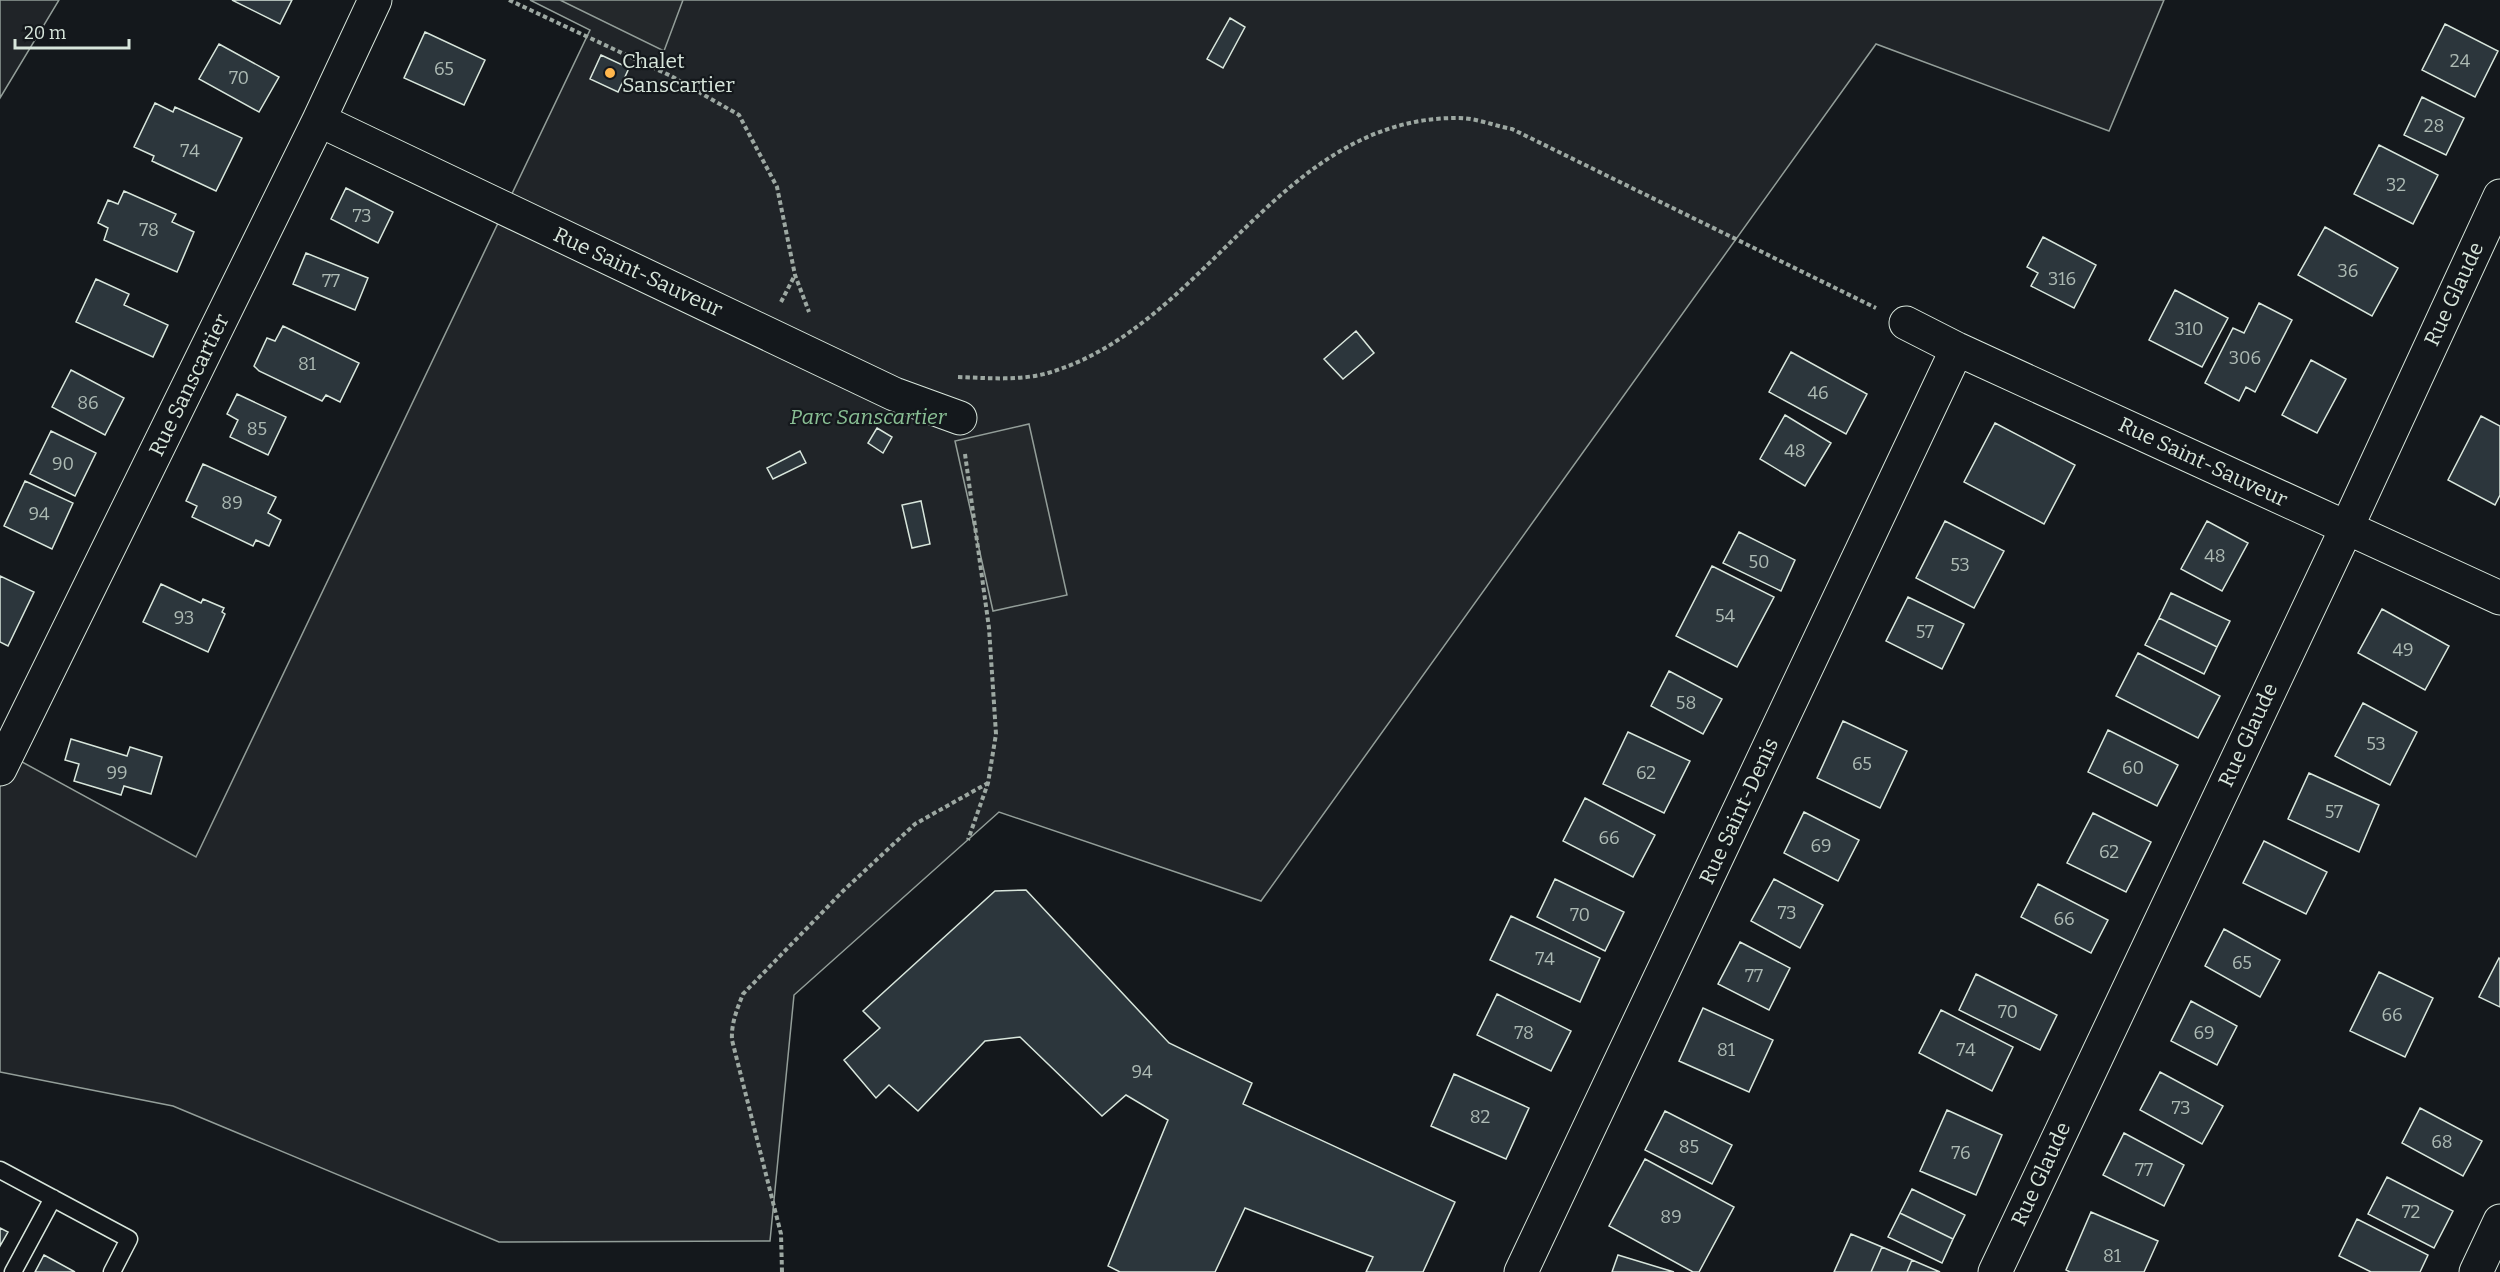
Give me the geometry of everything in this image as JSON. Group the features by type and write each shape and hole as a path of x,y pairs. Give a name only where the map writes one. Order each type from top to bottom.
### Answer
{"street":[{"name":"Rue Sanscartier","path":"0,770 8,734 319,120 375,0"},
{"name":"Rue Saint-Sauveur","path":"319,120 894,393 960,418"},
{"name":"Rue Glaude","path":"1995,1272 2347,527 2500,196"},
{"name":"Rue Saint-Sauveur","path":"1906,323 1957,349 2500,598"},
{"name":"Rue Saint-Denis","path":"1521,1272 1957,349"},
{"path":"2476,1272 2500,1221"}],"lane":[{"path":"0,1170 129,1239 112,1272"},
{"path":"13,1272 53,1198"}],"path":[{"path":"509,0 671,76 739,115 777,187 795,275 805,307 812,316"},
{"path":"954,377 1009,378 1047,373 1083,360 1113,345 1149,318 1313,167 1346,147 1383,130 1433,120 1461,118 1512,129 1906,323"},
{"path":"960,418 989,628 996,734 988,783 968,840"},
{"path":"782,1272 781,1234 732,1040 732,1031 743,994 843,891 915,824 988,783"}],"green space":[{"path":"0,0 59,0 0,98"},
{"name":"Parc Sanscartier","path":"530,0 2164,0 2109,131 1876,44 1261,901 999,812 794,995 770,1241 499,1242 173,1106 0,1072 0,786 13,757 196,857 590,30"}],"shaded area":[{"path":"560,0 683,0 664,51"},
{"path":"1029,424 1067,595 993,611 955,441"}],"building":[{"path":"232,0 292,0 280,24"},
{"path":"1230,18 1245,27 1223,68 1207,59"},
{"path":"2445,24 2498,51 2475,97 2422,70"},
{"path":"425,32 485,60 464,105 404,78"},
{"path":"219,44 279,77 259,112 199,79"},
{"name":"Chalet Sanscartier","path":"601,55 629,68 618,92 590,79"},
{"path":"2422,97 2464,118 2446,155 2404,135"},
{"path":"155,103 173,112 175,107 242,138 216,191 152,161 154,156 134,147"},
{"path":"2379,145 2438,175 2413,224 2354,194"},
{"path":"346,188 393,212 378,243 331,219"},
{"path":"124,191 176,214 172,222 194,232 177,272 104,240 108,228 98,223 108,200 118,204"},
{"path":"2325,227 2398,268 2372,316 2298,275"},
{"path":"2043,237 2096,265 2074,308 2031,286 2038,273 2027,267"},
{"path":"306,253 368,278 355,310 293,284"},
{"path":"96,279 129,294 124,305 168,325 153,357 76,322"},
{"path":"2175,290 2228,318 2202,367 2149,340"},
{"path":"2259,303 2292,320 2255,392 2246,387 2239,401 2205,383 2233,328 2244,333"},
{"path":"283,326 359,363 340,402 326,395 322,401 259,371 254,366 267,338 275,341"},
{"path":"1356,331 1374,353 1343,379 1324,359"},
{"path":"1791,352 1867,394 1846,434 1769,392"},
{"path":"2311,360 2346,379 2317,433 2282,415"},
{"path":"71,370 124,398 105,435 52,407"},
{"path":"237,394 286,417 268,455 230,437 238,420 227,414"},
{"path":"1785,415 1831,443 1805,486 1760,459"},
{"path":"2481,416 2500,426 2500,495 2495,505 2448,480"},
{"path":"1995,423 2075,465 2044,524 1964,482"},
{"path":"877,428 892,437 883,453 868,443"},
{"path":"51,431 96,453 75,496 30,474"},
{"path":"800,451 806,463 773,479 767,468"},
{"path":"203,464 276,497 268,513 281,520 269,546 256,540 253,546 192,517 197,506 186,501"},
{"path":"25,481 73,503 52,549 4,526"},
{"path":"921,501 930,544 912,548 902,505"},
{"path":"1945,521 2004,551 1974,608 1916,578"},
{"path":"2207,521 2248,543 2222,591 2181,569"},
{"path":"1739,532 1795,560 1781,591 1723,563"},
{"path":"1712,566 1774,597 1737,667 1676,636"},
{"path":"0,576 34,592 8,646 0,642"},
{"path":"161,584 201,603 203,599 224,608 222,612 225,614 208,652 143,622"},
{"path":"2171,593 2230,621 2217,647 2159,618"},
{"path":"1908,597 1964,624 1942,669 1886,641"},
{"path":"2382,609 2449,646 2425,690 2358,653"},
{"path":"2159,618 2217,647 2204,674 2145,645"},
{"path":"2138,653 2220,696 2198,738 2116,696"},
{"path":"1669,671 1722,699 1703,734 1651,706"},
{"path":"2363,703 2417,732 2390,785 2335,756"},
{"path":"1843,721 1907,751 1880,808 1817,778"},
{"path":"2108,730 2178,765 2157,806 2088,772"},
{"path":"1628,732 1690,761 1664,813 1603,784"},
{"path":"71,739 127,756 130,747 162,757 151,794 124,786 121,795 74,781 79,764 65,760"},
{"path":"2309,773 2379,805 2359,852 2288,819"},
{"path":"1585,798 1655,835 1633,877 1563,841"},
{"path":"1804,812 1859,840 1838,881 1784,853"},
{"path":"2093,813 2151,842 2126,892 2067,863"},
{"path":"2264,841 2327,872 2306,914 2243,883"},
{"path":"1555,879 1624,912 1605,951 1537,917"},
{"path":"1774,879 1823,905 1800,948 1751,921"},
{"path":"2038,884 2108,920 2091,953 2021,917"},
{"path":"1026,890 1169,1043 1252,1083 1243,1104 1455,1202 1423,1272 1366,1272 1373,1257 1245,1208 1215,1272 1120,1272 1108,1266 1168,1120 1126,1095 1102,1116 1020,1037 985,1041 918,1111 889,1085 876,1098 844,1060 880,1028 863,1011 995,891"},
{"path":"1511,916 1600,958 1580,1002 1490,960"},
{"path":"2224,929 2280,960 2260,997 2205,966"},
{"path":"1740,942 1790,968 1769,1010 1718,984"},
{"path":"2500,959 2500,1007 2479,997"},
{"path":"2379,972 2433,998 2405,1057 2350,1031"},
{"path":"1976,974 2057,1015 2040,1050 1959,1010"},
{"path":"1497,994 1571,1031 1551,1071 1477,1035"},
{"path":"2191,1001 2237,1026 2217,1065 2171,1041"},
{"path":"1703,1008 1773,1040 1749,1092 1679,1061"},
{"path":"1941,1010 2013,1047 1992,1091 1919,1053"},
{"path":"2160,1072 2223,1106 2202,1144 2140,1110"},
{"path":"1454,1074 1529,1108 1506,1159 1431,1126"},
{"path":"2420,1108 2482,1141 2463,1176 2402,1143"},
{"path":"1947,1110 2002,1135 1976,1195 1920,1171"},
{"path":"1665,1111 1732,1145 1712,1184 1645,1150"},
{"path":"2124,1133 2184,1165 2164,1206 2103,1175"},
{"path":"1645,1159 1734,1207 1699,1272 1693,1272 1609,1226"},
{"path":"2387,1177 2453,1211 2434,1248 2368,1214"},
{"path":"1912,1189 1965,1215 1953,1239 1900,1213"},
{"path":"2091,1212 2158,1241 2144,1272 2070,1272 2066,1270"},
{"path":"1900,1213 1953,1239 1942,1263 1888,1237"},
{"path":"2357,1219 2428,1255 2420,1272 2371,1272 2339,1256"},
{"path":"0,1228 8,1232 0,1246"},
{"path":"1851,1234 1882,1247 1871,1272 1834,1272"},
{"path":"1882,1247 1912,1260 1907,1272 1871,1272"},
{"path":"44,1255 75,1272 35,1272"},
{"path":"1618,1255 1674,1272 1612,1272"},
{"path":"1912,1260 1940,1272 1907,1272"}],"place":[{"name":"Chalet Sanscartier","path":"610,73"}]}
